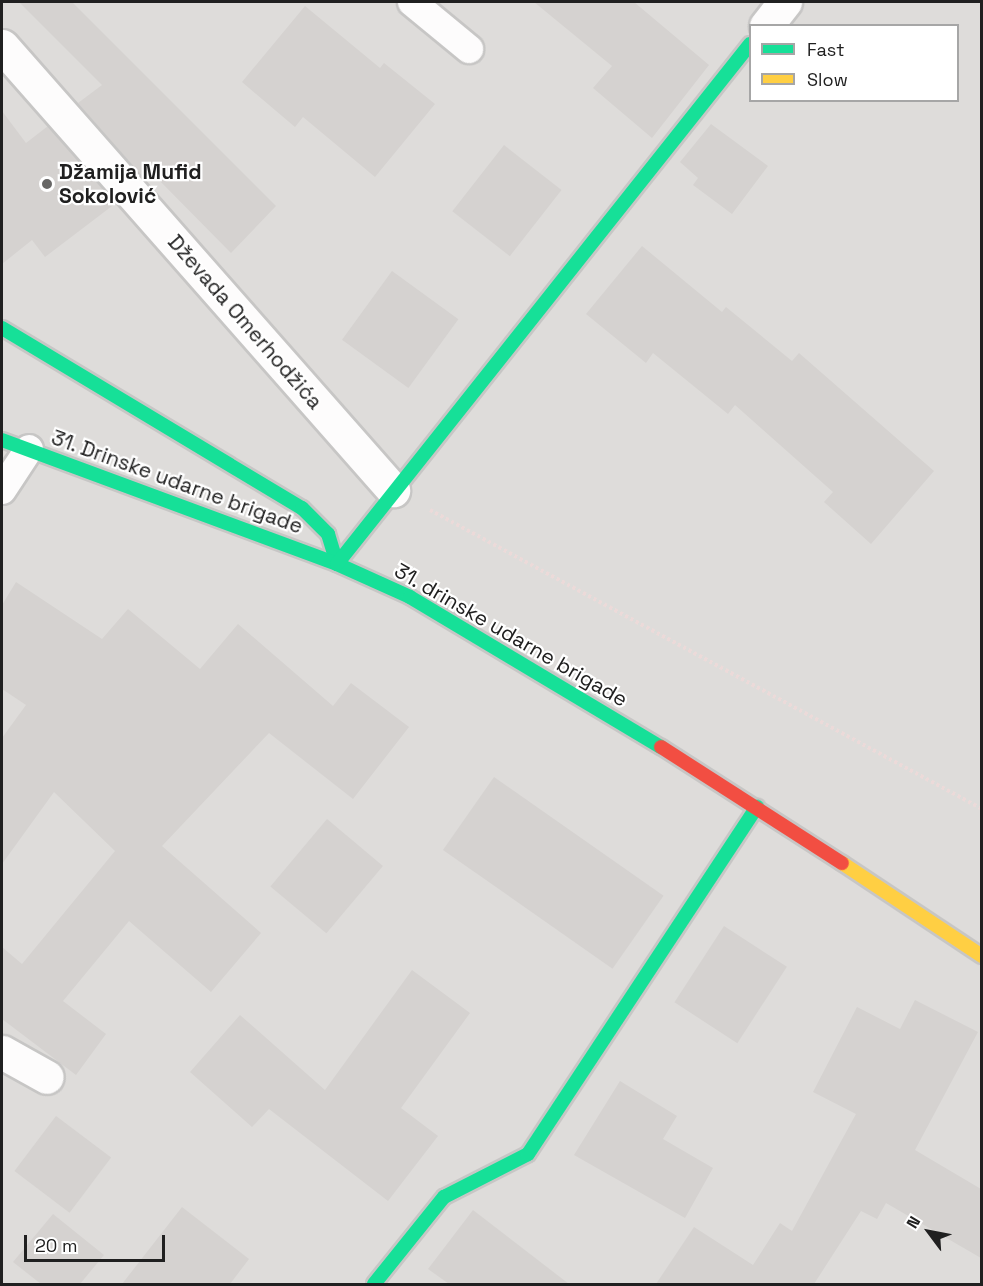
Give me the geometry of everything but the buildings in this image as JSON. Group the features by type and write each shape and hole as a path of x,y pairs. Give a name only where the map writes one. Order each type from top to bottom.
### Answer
{"main road":[{"path":"338,564 393,490 749,45"},
{"name":"31. drinske udarne brigade","path":"2,328 302,508 328,534 338,564 410,597 488,641 758,807 981,956"},
{"name":"31. Drinske udarne brigade","path":"2,440 338,564"},
{"path":"374,1284 444,1197 528,1154 758,807"}],"street":[{"path":"768,24 785,2"},
{"name":"Dževada Omerhodžića","path":"2,46 393,490"},
{"path":"2,1052 47,1077"}],"lane":[{"path":"412,2 469,49"},
{"path":"2,490 29,449"}],"path":[{"path":"393,490 981,809"}],"shaded area":[{"path":"2,2 981,2 981,1284 2,1284"}],"traffic: fast":[{"path":"337,564 749,45"},
{"path":"2,328 302,508 328,534 337,564"},
{"path":"2,440 337,564 410,597 661,747"},
{"path":"374,1284 444,1197 528,1154 757,807"}],"traffic: slow":[{"path":"842,863 982,956"}],"traffic: jam":[{"path":"661,747 842,863"}],"place":[{"name":"Džamija Mufid Sokolović","path":"47,184"}]}
